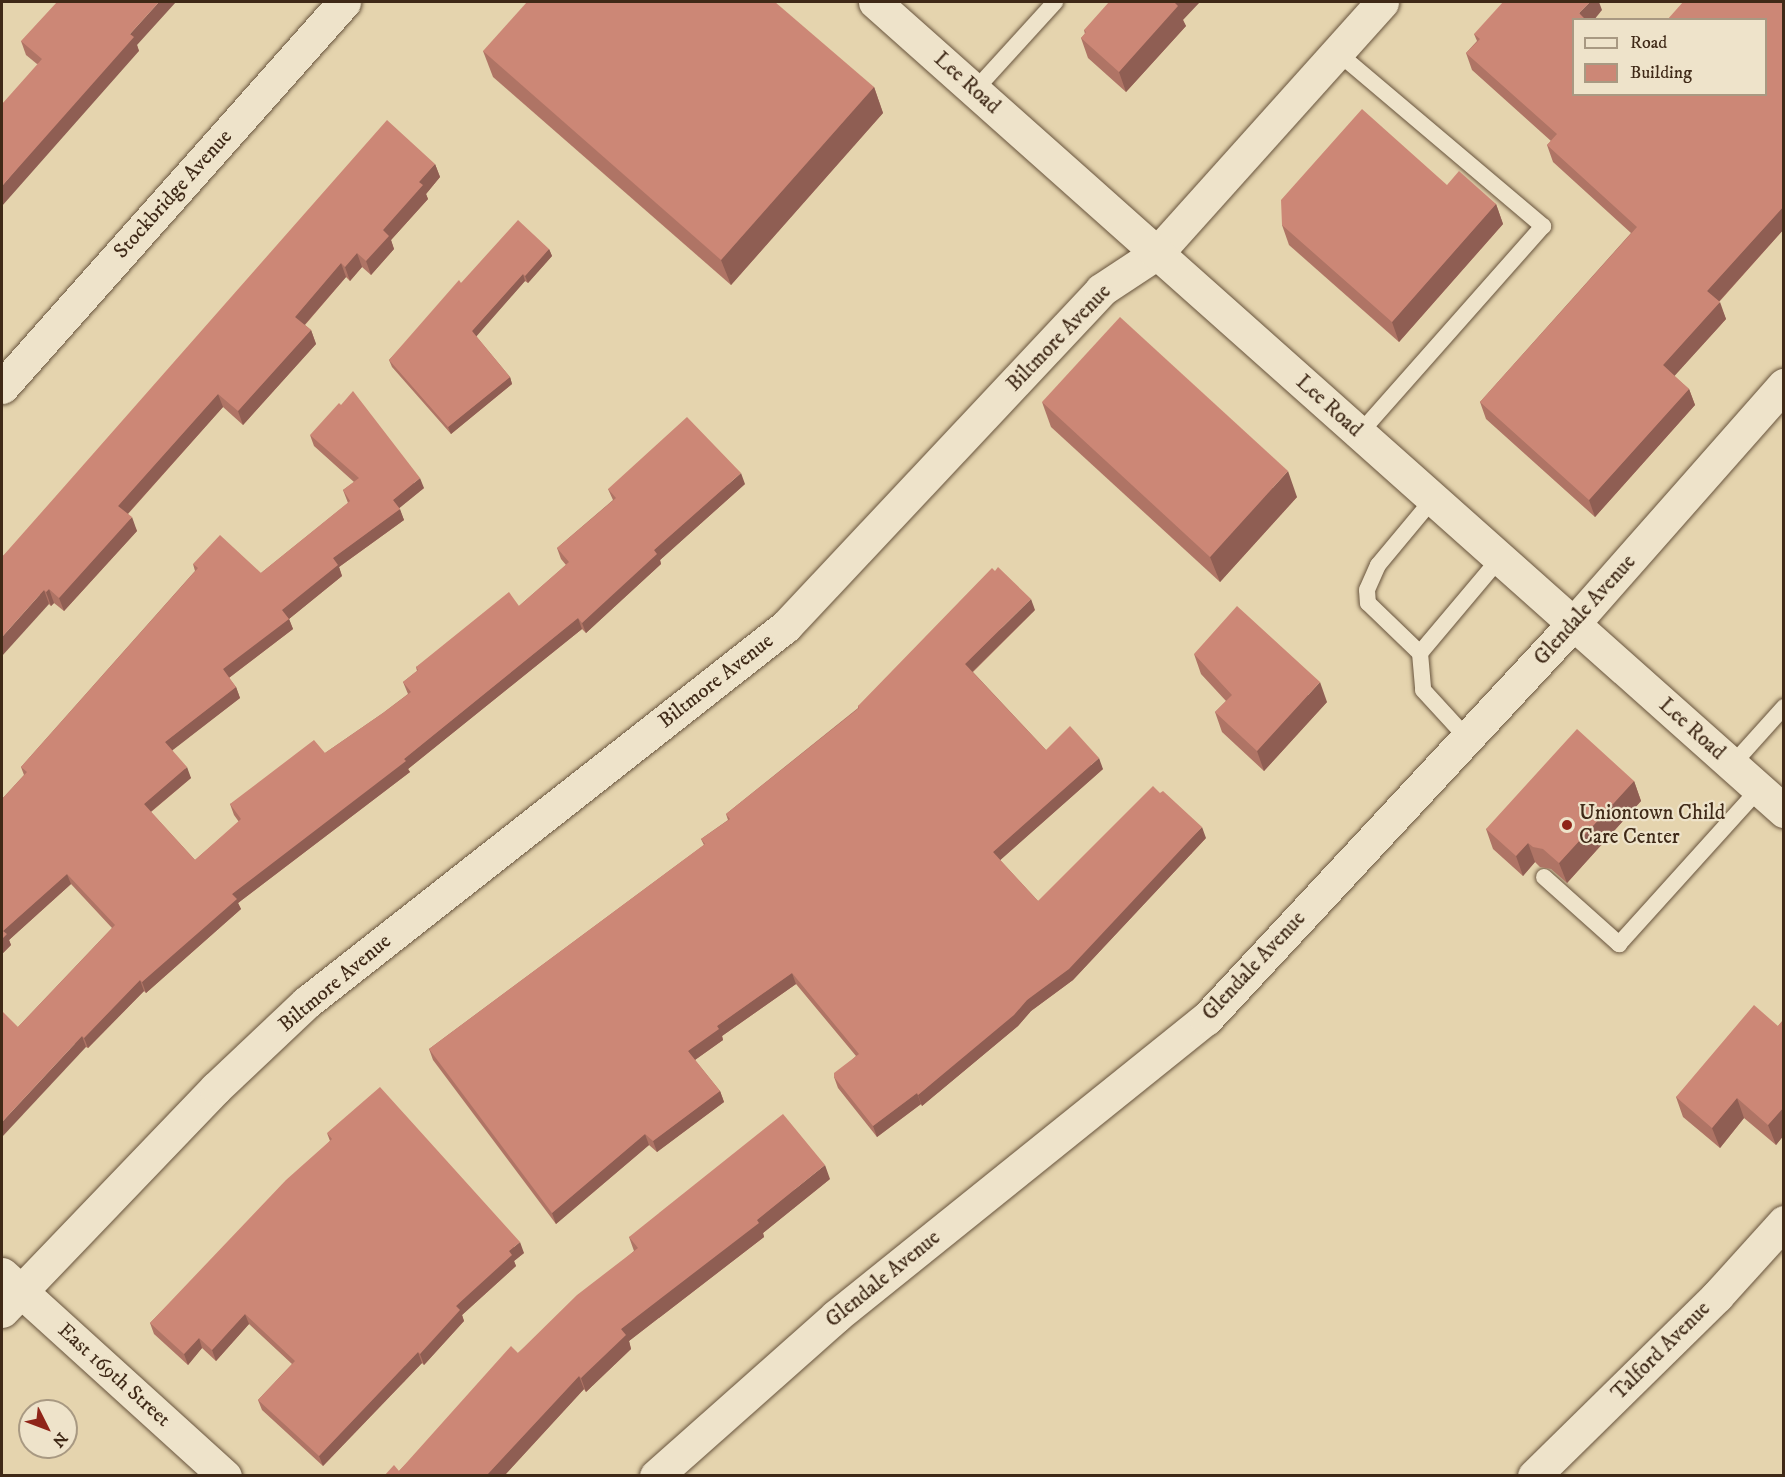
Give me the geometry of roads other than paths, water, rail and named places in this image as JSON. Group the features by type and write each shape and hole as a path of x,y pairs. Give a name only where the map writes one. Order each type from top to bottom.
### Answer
{"street":[{"name":"Stockbridge Avenue","path":"2,387 344,2"},
{"name":"Lee Road","path":"875,2 1784,811"},
{"name":"Biltmore Avenue","path":"8,1292 307,1002 786,626 1101,290 1157,253 1382,2"},
{"name":"Glendale Avenue","path":"656,1476 836,1316 1206,1019 1573,624 1784,385"},
{"name":"Talford Avenue","path":"1534,1476 1717,1296 1784,1222"},
{"name":"East 169th Street","path":"8,1292 225,1476"}],"lane":[{"path":"975,90 1055,2"},
{"path":"1337,52 1543,226 1360,433"},
{"path":"1433,499 1383,558 1367,590 1368,603 1420,653 1423,690 1467,738"},
{"path":"1420,653 1500,558"},
{"path":"1732,765 1784,707"},
{"path":"1544,877 1619,944 1759,789"}],"place":[{"name":"Uniontown Child Care Center","path":"1567,825"}]}
